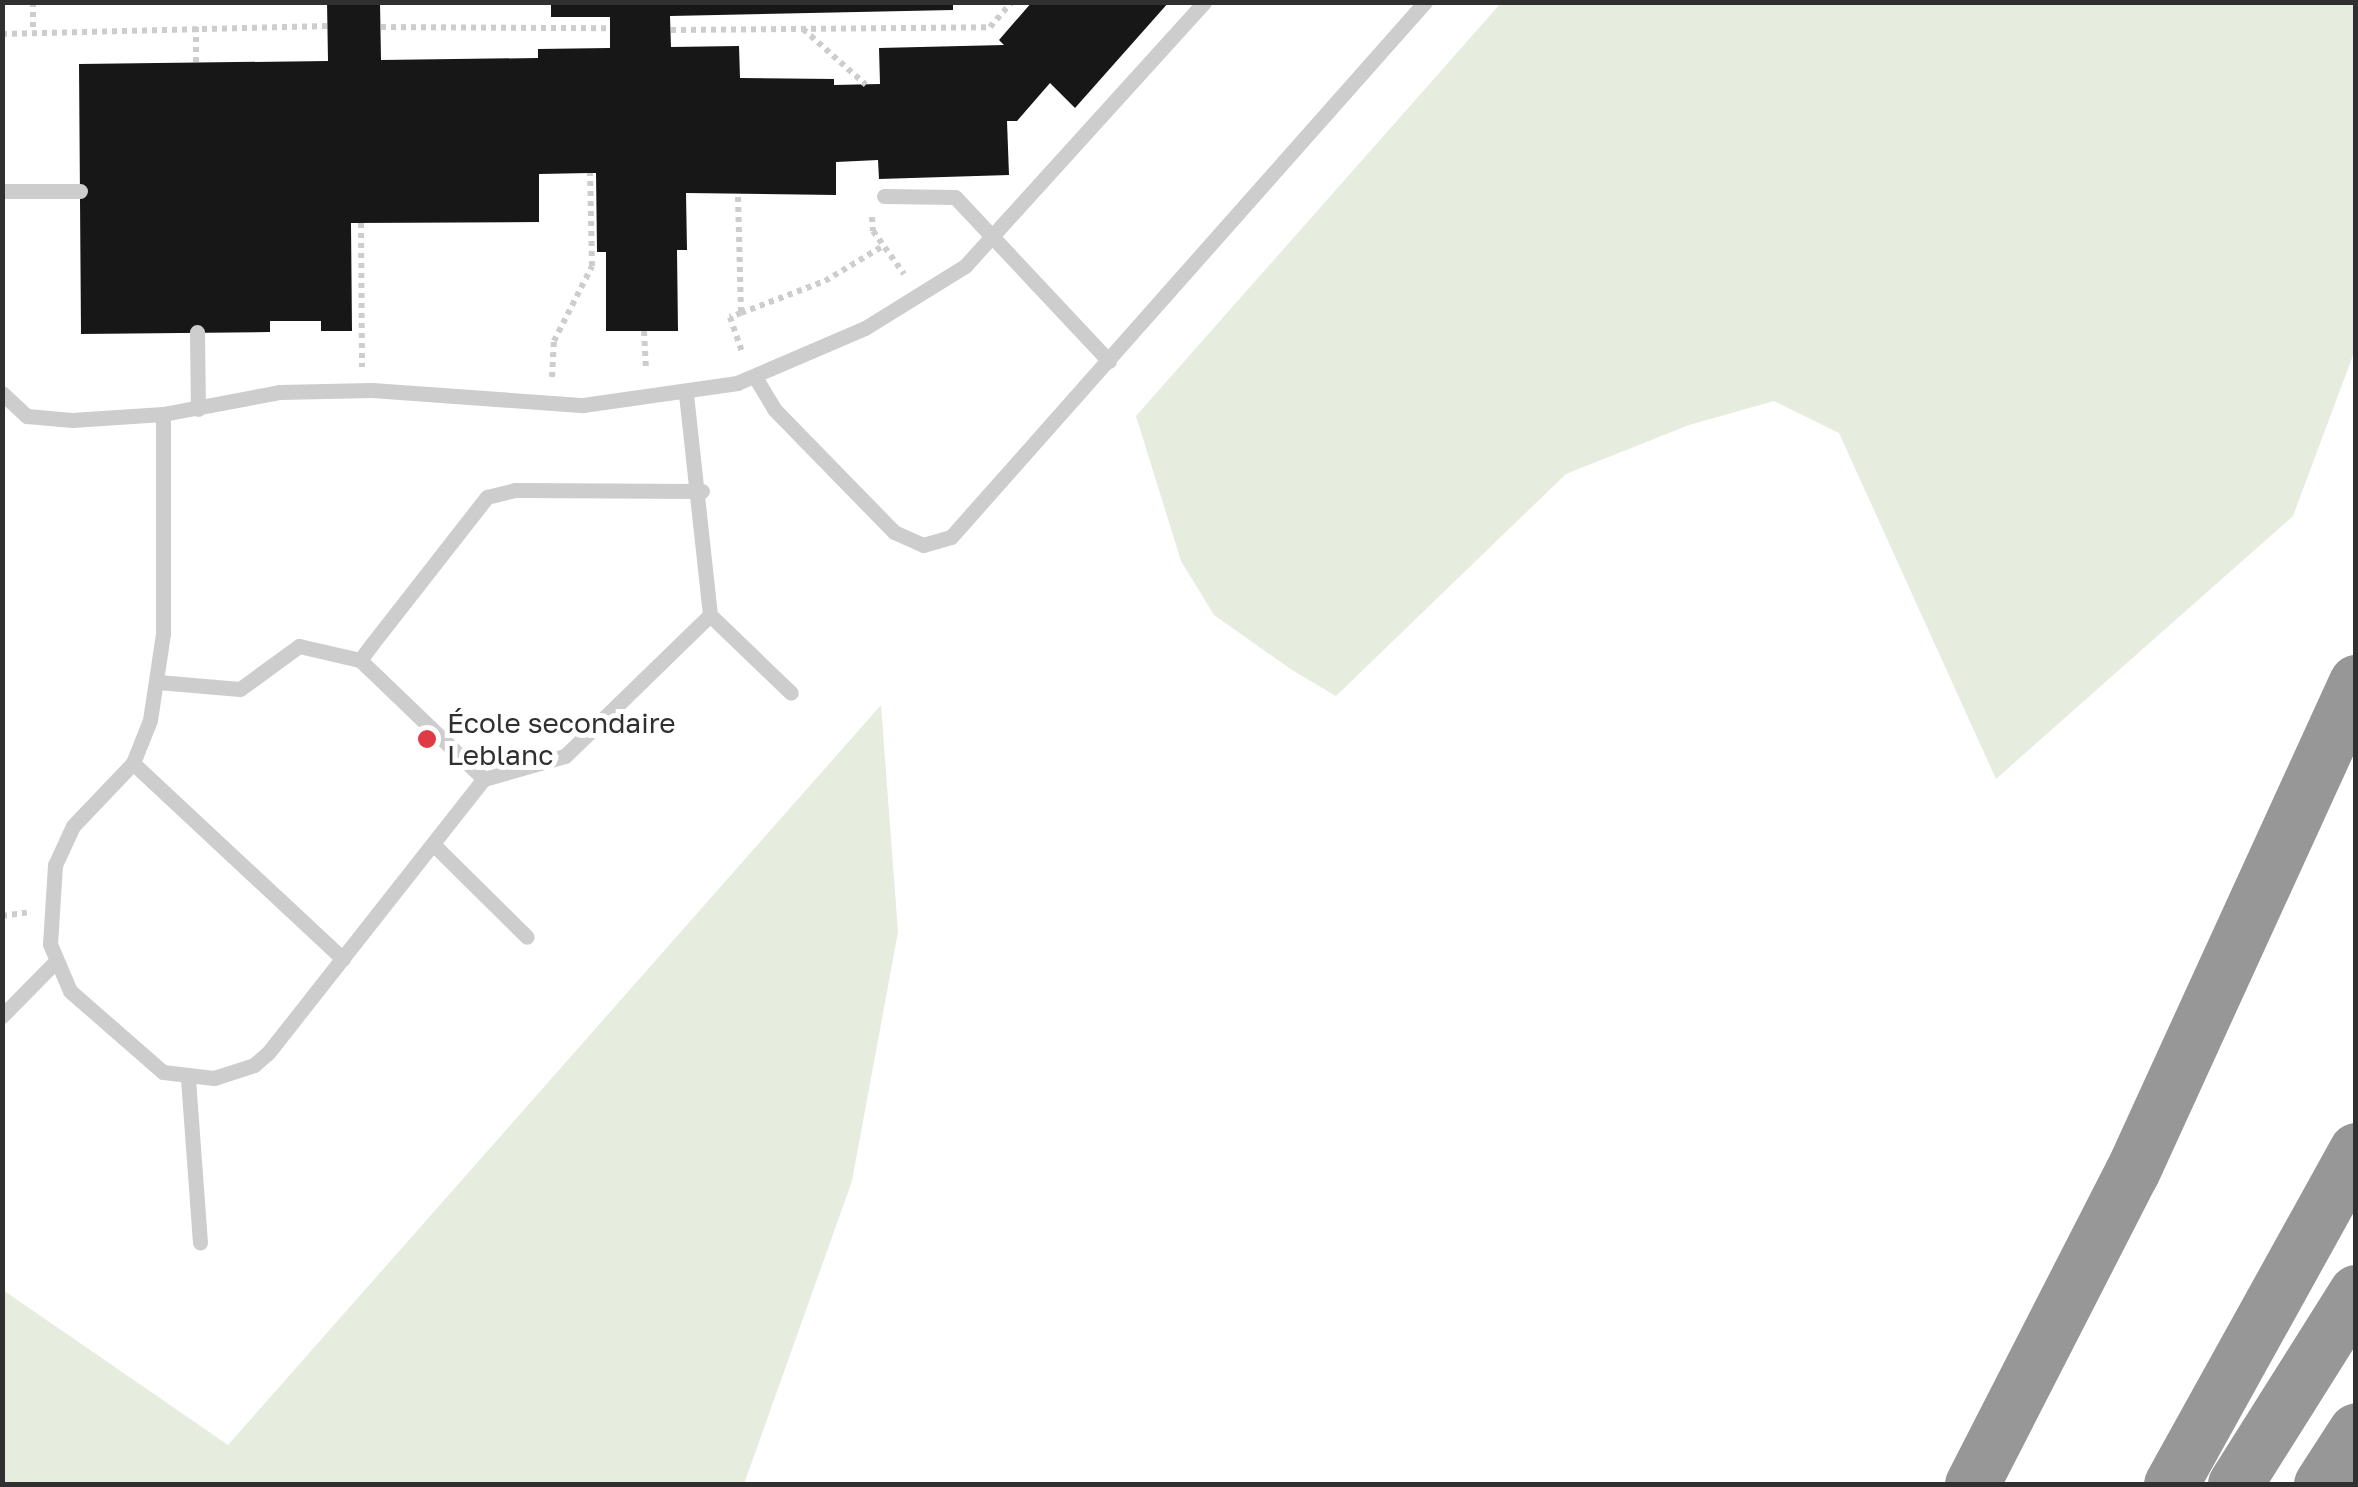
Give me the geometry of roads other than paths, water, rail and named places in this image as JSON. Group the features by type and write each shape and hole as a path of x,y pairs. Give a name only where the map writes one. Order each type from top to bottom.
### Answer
{"highway":[{"path":"1972,1484 2148,1140 2356,682"},
{"path":"2171,1484 2356,1150"},
{"path":"2235,1484 2356,1292"},
{"path":"2321,1484 2356,1430"}],"lane":[{"path":"2,393 28,416 45,419 163,414 279,392 372,390 583,405 686,394 755,378 905,306 991,241 1204,2"},
{"path":"755,378 774,409 894,532 923,545 966,524 1424,2"},
{"path":"2,191 80,191"},
{"path":"884,196 955,197 991,241 1109,361"},
{"path":"197,332 198,409"},
{"path":"686,394 702,491 710,615 791,694"},
{"path":"163,414 166,554 158,682 133,763 64,844 50,900 54,963 70,992 144,1058 188,1079 232,1076 254,1064 435,846 484,779 565,756 710,615"},
{"path":"360,660 486,497 515,490 702,491"},
{"path":"158,682 240,689 299,646 360,660 484,779"},
{"path":"133,763 342,959"},
{"path":"435,846 527,937"},
{"path":"2,1016 54,963"},
{"path":"188,1079 200,1243"}],"place":[{"name":"École secondaire Leblanc","path":"427,739"}]}
